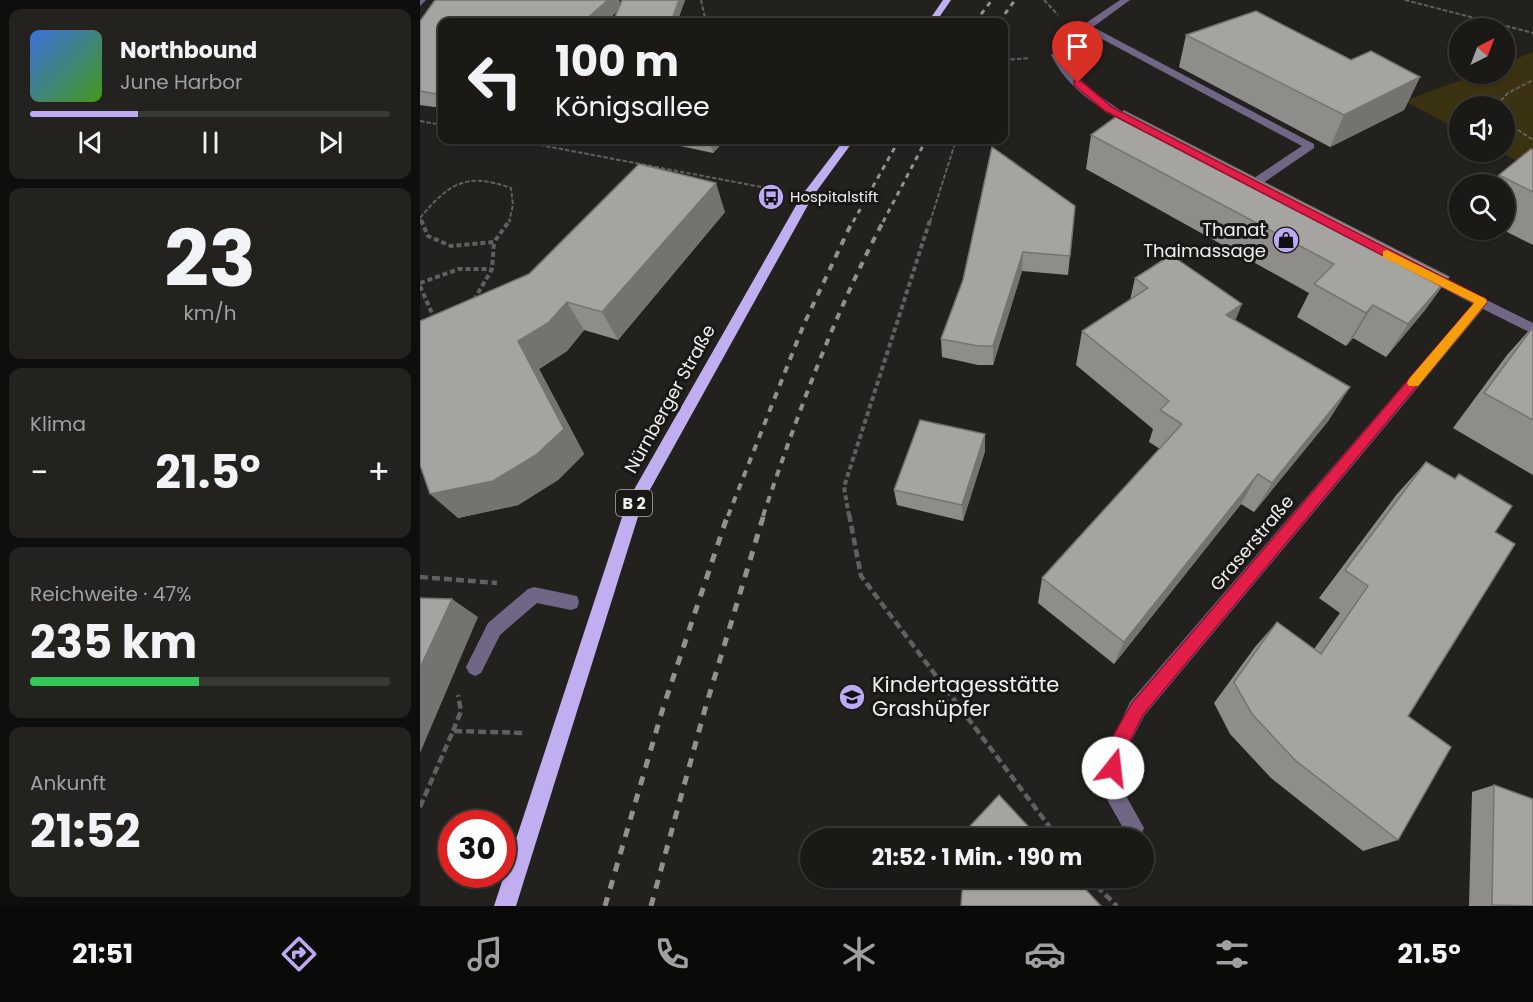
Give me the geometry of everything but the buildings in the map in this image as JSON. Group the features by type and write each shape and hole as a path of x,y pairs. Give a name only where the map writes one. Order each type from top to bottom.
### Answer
{"main road":[{"path":"935,18 947,0"},
{"name":"Nürnberger Straße","path":"505,906 634,502 808,195 846,144"}],"street":[{"path":"1126,0 1086,27 1056,55 1062,70 1108,109 1149,131"},
{"path":"1086,27 1310,146 1252,185"},
{"path":"1419,270 1533,329"},
{"name":"Graserstraße","path":"1134,828 1110,787 1117,750 1137,709 1482,302"},
{"path":"476,667 494,629 534,595 571,602"}],"path":[{"path":"701,0 705,18"},
{"path":"1405,0 1533,33"},
{"path":"1505,96 1533,80"},
{"path":"420,121 438,124"},
{"path":"1515,128 1533,140"},
{"path":"535,144 808,195"},
{"path":"955,144 844,487 861,576 1050,828"},
{"path":"471,304 492,269 494,242 512,222 514,206 511,188 490,179 465,180 444,191 420,219 428,236 451,246 494,242"},
{"path":"420,208 428,208"},
{"path":"435,320 420,284 459,269 492,269"},
{"path":"420,577 513,584 534,595"},
{"path":"420,807 453,731 525,733"},
{"path":"1099,888 1118,906"}],"shaded area":[{"path":"1533,52 1533,169 1515,160 1515,96 1449,96 1449,125 1405,101 1450,84 1515,84 1515,59"}],"railway":[{"path":"978,18 992,0"},
{"path":"1002,18 1015,0"},
{"path":"853,222 897,144"},
{"path":"883,222 924,144"},
{"path":"728,516 804,324 853,220"},
{"path":"763,516 789,441 833,329 883,222"},
{"path":"605,906 663,708 728,514"},
{"path":"651,906 705,709 764,514"}],"slow traffic":[{"path":"1387,254 1482,302 1413,383"}],"place":[{"name":"Hospitalstift","path":"771,197"},
{"name":"Thanat Thaimassage","path":"1286,240"},
{"name":"Kindertagesstätte Grashüpfer","path":"852,697"}],"route":[{"path":"1078,83 1108,109 1482,302 1137,709 1117,750 1113,768"}]}
